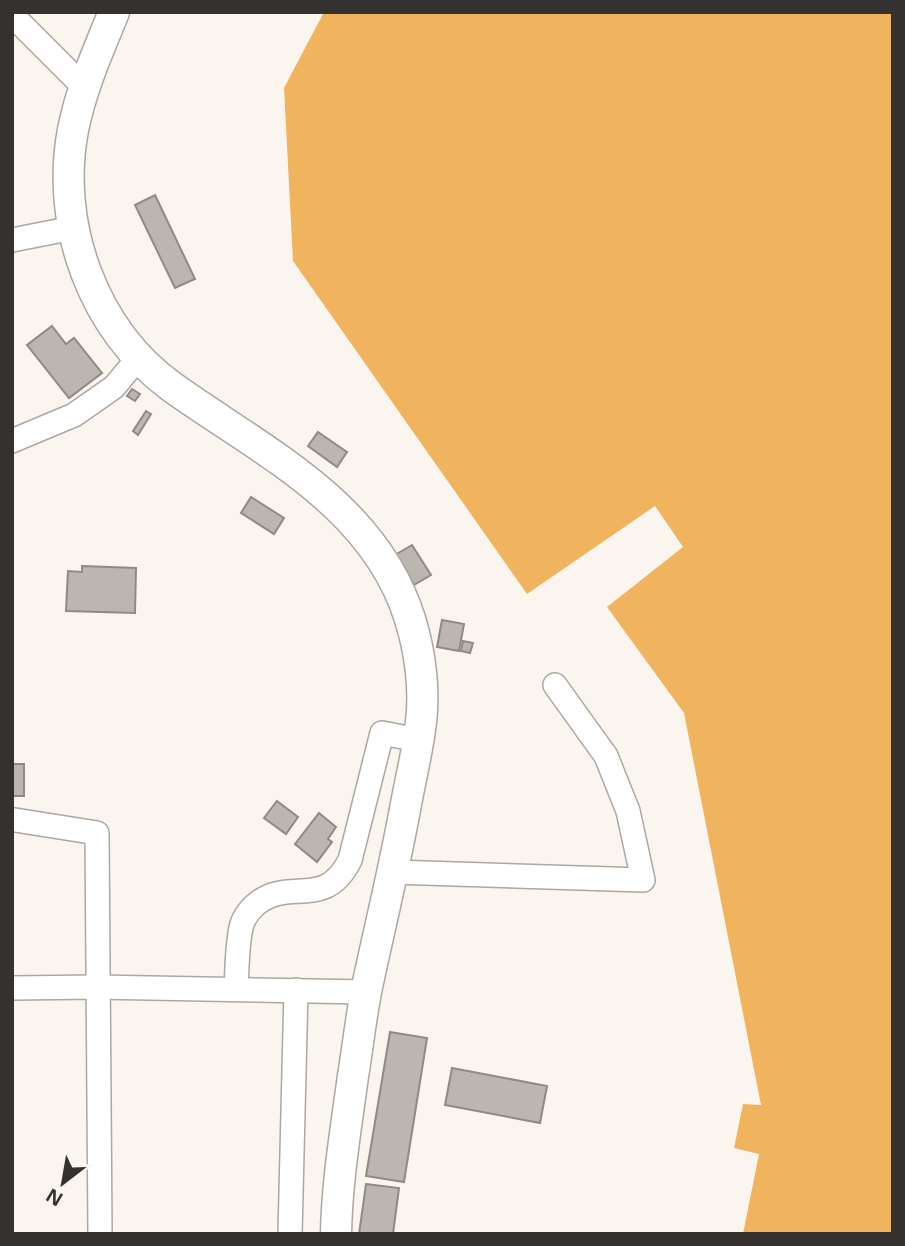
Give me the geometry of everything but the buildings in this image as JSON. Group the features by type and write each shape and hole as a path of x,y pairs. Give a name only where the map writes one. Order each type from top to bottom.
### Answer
{"street":[{"path":"114,12 84,87 73,132 68,183 73,228 87,279 110,320 139,357 169,385 295,470 357,527 388,570 410,619 421,669 421,721 393,872 366,992 337,1186 335,1234"},
{"path":"12,15 84,87"},
{"path":"12,240 73,228"},
{"path":"12,441 74,415 114,387 139,357"},
{"path":"393,872 643,880 628,811 606,756 555,685"},
{"path":"236,989 242,924 250,910 264,897 278,892 312,892 332,884 343,873 350,860 382,733 418,740"},
{"path":"15,820 97,833 100,1234"},
{"path":"12,988 366,992"},
{"path":"290,1234 296,990"}],"shaded area":[{"path":"324,12 893,12 893,1234 743,1234 759,1154 734,1148 743,1104 761,1105 684,713 607,607 683,547 655,506 527,594 293,261 284,88"}]}
